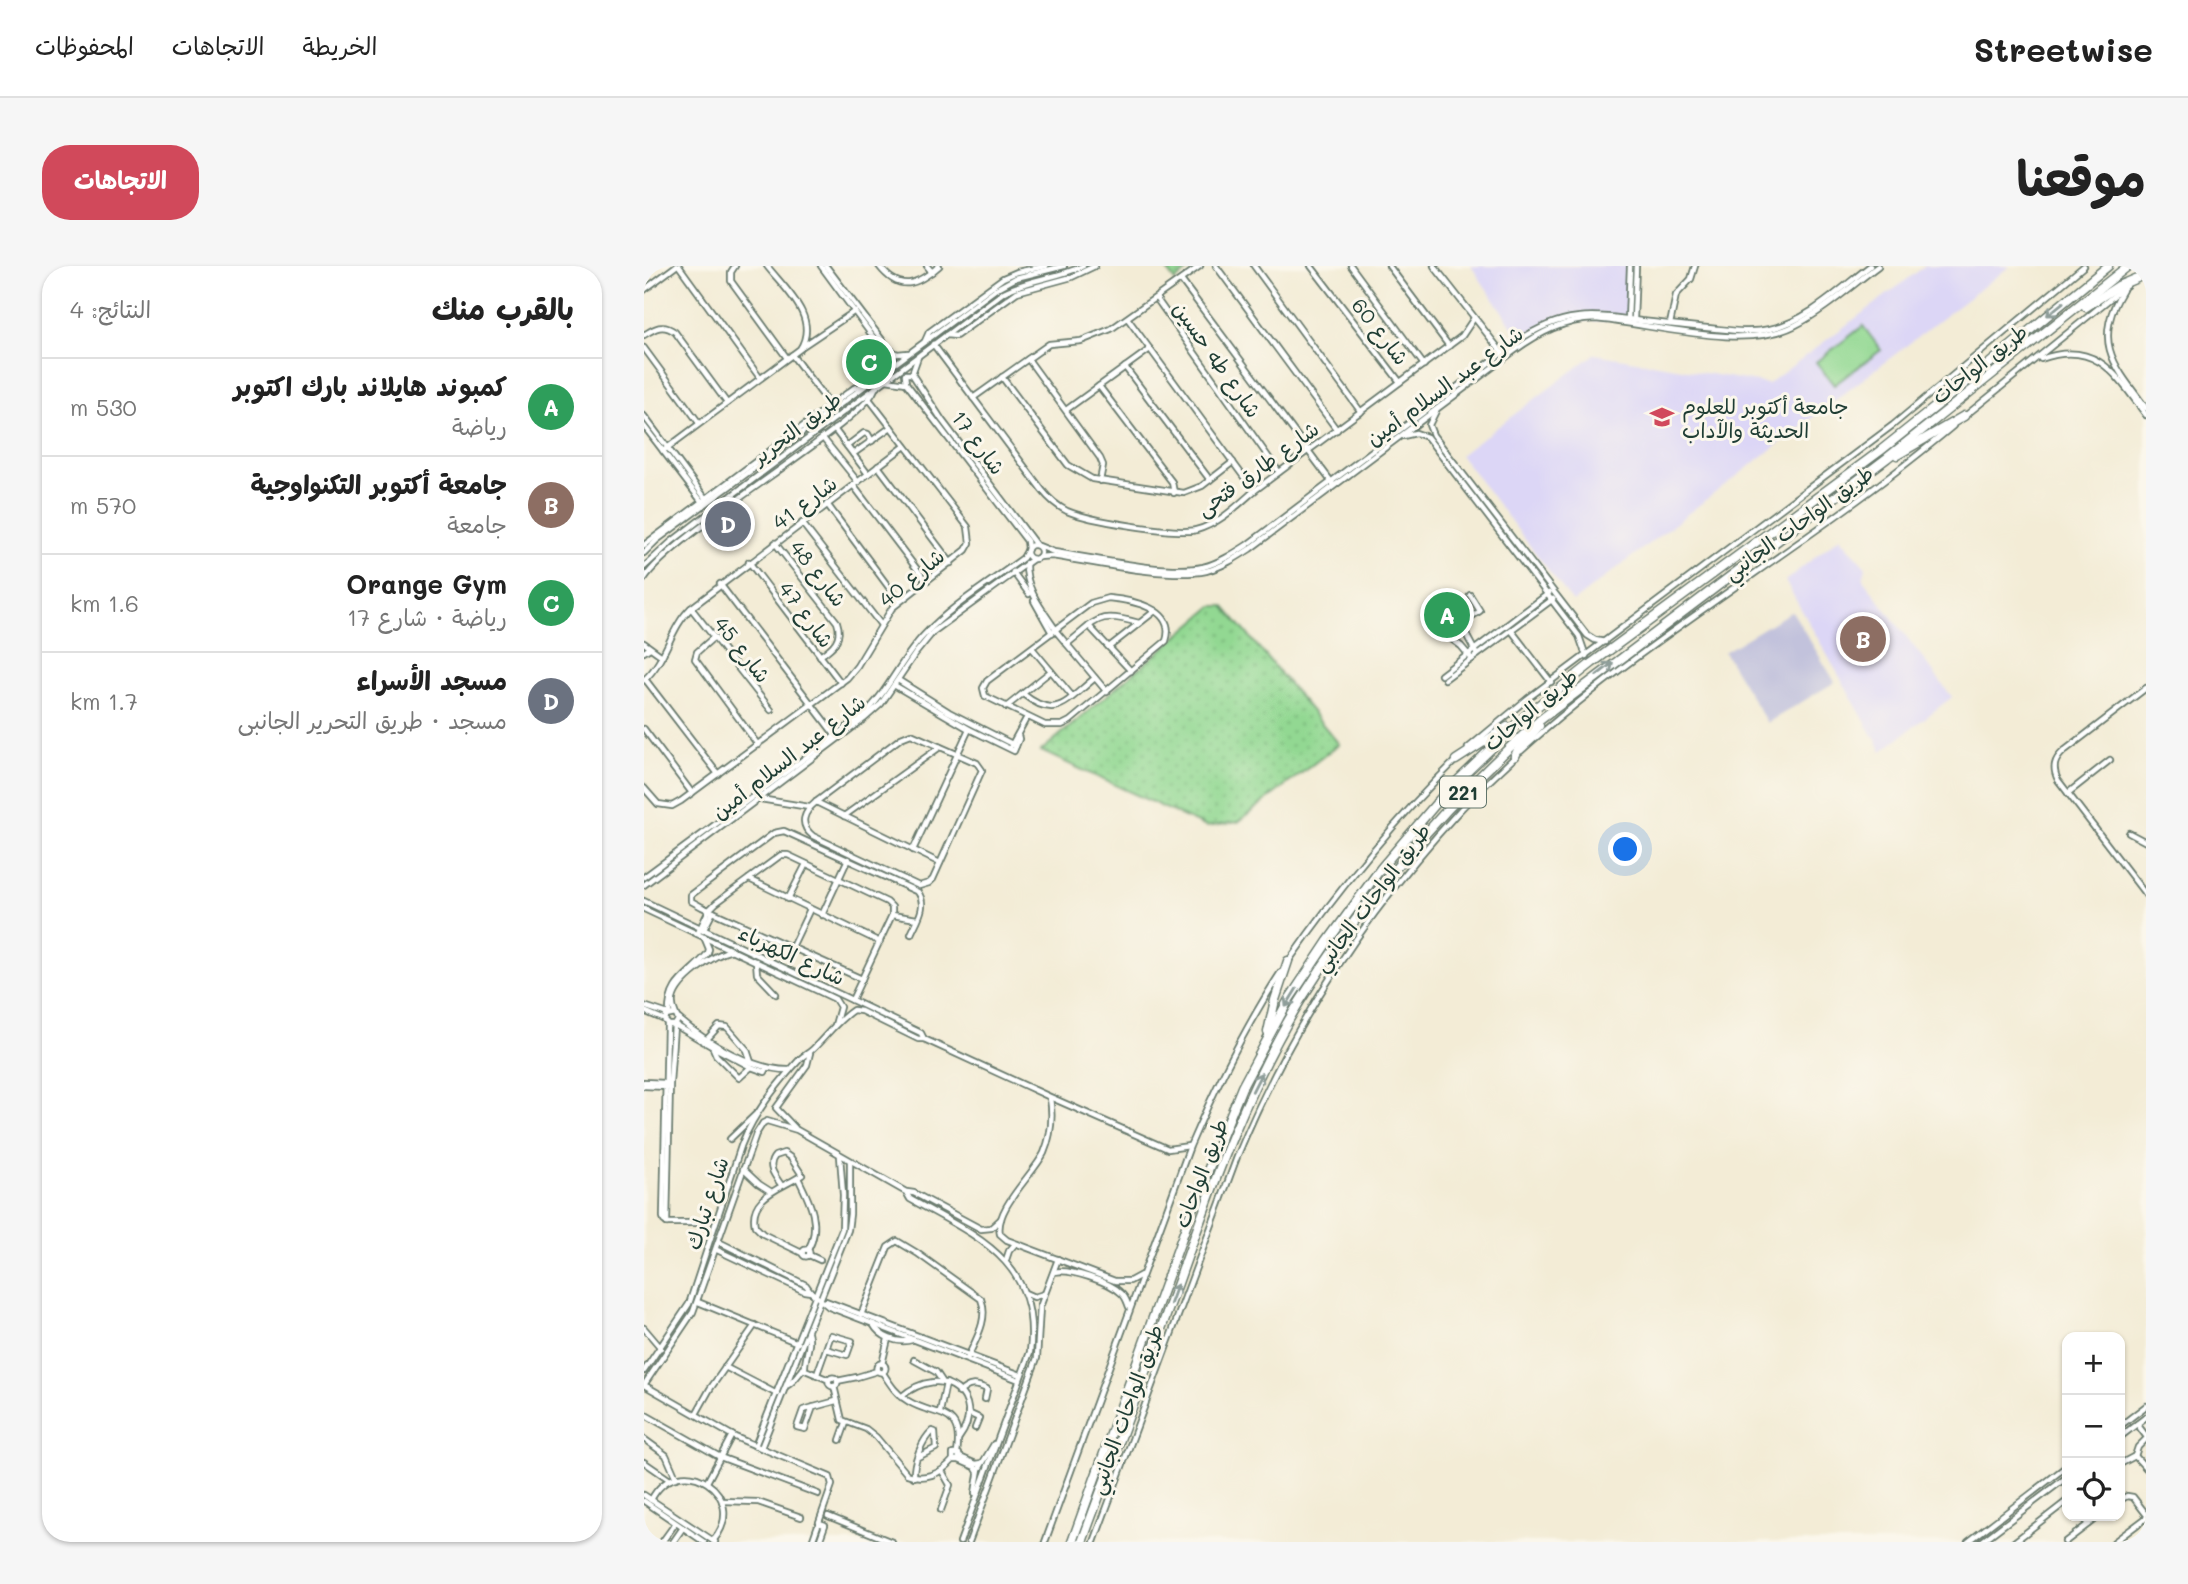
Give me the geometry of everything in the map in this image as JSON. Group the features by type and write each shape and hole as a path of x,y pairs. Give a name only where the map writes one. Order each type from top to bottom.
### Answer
{"highway":[{"name":"طريق الواحات","path":"1072,1542 1225,1126 1288,1001 1381,868 1446,792 1525,716 1592,663 1880,451 2108,266"},
{"name":"طريق الواحات","path":"1082,1542 1223,1160 1252,1091 1308,990 1391,873 1457,798 1540,720 1887,458 2128,266"},
{"path":"2070,314 2137,278"},
{"path":"1887,458 1900,454 1964,416"},
{"path":"1690,592 1692,598 1697,600"},
{"path":"1677,601 1682,605 1682,611"},
{"path":"1456,760 1525,716"},
{"path":"1515,757 1519,748 1539,727 1540,720"},
{"path":"1266,1041 1275,1000 1288,961"}],"street":[{"path":"644,289 678,266 760,378"},
{"path":"735,266 731,272 731,281 789,356 836,413 840,414"},
{"path":"768,266 805,316 807,330 800,349"},
{"path":"824,266 876,341 882,360 874,379"},
{"path":"824,266 889,349 897,354 909,353"},
{"path":"879,266 890,278 904,284 919,281 939,266"},
{"path":"927,266 932,272"},
{"path":"925,341 929,332 996,283 1017,272 1042,266"},
{"name":"طريق التحرير","path":"644,567 671,541 945,335 969,309 1010,280 1064,266"},
{"name":"طريق التحرير","path":"644,553 684,518 822,418 856,387 867,385 925,341 1013,288 1083,266"},
{"path":"945,335 956,336 1017,292 1072,277 1095,266"},
{"path":"973,398 1049,344 1081,341 1111,329 1199,266"},
{"path":"1216,266 1336,430"},
{"name":"شارع 60","path":"1311,266 1400,382"},
{"path":"1351,266 1424,365"},
{"path":"1389,266 1449,346"},
{"path":"1434,266 1503,354"},
{"path":"1630,266 1631,322"},
{"path":"1631,322 1636,266"},
{"path":"1670,324 1676,295 1691,279 1695,266"},
{"name":"طريق الواحات الجانبي","path":"1045,1542 1142,1274 1213,1092 1239,1042 1288,961 1328,905 1381,839 1484,734 1893,425 2084,266"},
{"path":"1256,267 1361,412"},
{"name":"شارع عبد السلام أمين","path":"1333,484 1528,334 1558,320 1591,315 1745,338 1766,336 1804,320 1873,267"},
{"name":"شارع عبد السلام أمين","path":"1040,557 1183,569 1212,564 1247,545 1522,345 1552,328 1585,320 1670,324 1744,332 1779,327 1810,311 1873,267"},
{"name":"طريق الواحات الجانبي","path":"1094,1542 1258,1106 1293,1038 1345,953 1410,866 1462,807 1547,728 1930,446 2146,271"},
{"path":"1181,280 1333,484"},
{"path":"2125,286 2109,320 2109,350 2115,366 2146,408"},
{"name":"شارع طه حسين","path":"1156,298 1279,472"},
{"path":"969,309 968,312 972,315"},
{"path":"665,449 789,356 855,311"},
{"name":"شارع طارق فتحى","path":"933,344 1042,490 1057,505 1076,514 1170,531 1189,531 1226,515 1279,472 1449,346 1467,331 1474,318"},
{"path":"1128,319 1254,491"},
{"path":"644,335 664,326 675,332 727,403"},
{"path":"644,348 700,424"},
{"path":"882,360 891,358 889,349"},
{"path":"1066,410 1150,349"},
{"path":"886,380 906,383 905,374 912,374 919,354"},
{"path":"2034,362 2063,354 2077,354 2095,359 2112,369 2146,415"},
{"path":"1028,359 1100,458 1103,466 1100,481"},
{"path":"1125,367 1210,480"},
{"name":"شارع 17","path":"912,374 942,420 1038,546"},
{"path":"1002,377 1068,465 1083,476 1174,493 1193,491 1233,463"},
{"name":"شارع 17","path":"906,383 1027,541 1027,550"},
{"path":"1099,386 1171,482 1174,493"},
{"path":"644,579 668,551 834,429 870,400 875,388"},
{"name":"شارع 40","path":"644,788 654,802 666,806 677,804 758,745 841,683 857,666 881,625 900,601 966,550 970,542 968,527 870,400"},
{"path":"644,545 832,407"},
{"path":"1437,409 1430,421 1430,430 1552,591 1583,641 1586,656"},
{"path":"644,416 704,501"},
{"path":"822,418 829,422"},
{"path":"644,426 665,449"},
{"path":"853,454 891,427"},
{"path":"834,429 868,474"},
{"path":"1423,435 1424,431 1430,430"},
{"path":"847,446 863,433 868,434 872,441"},
{"path":"1399,437 1414,433 1423,435 1547,595 1554,598 1588,636 1606,642"},
{"path":"786,444 790,437"},
{"path":"822,437 926,581"},
{"name":"شارع 41","path":"644,679 662,656 679,621 691,608 905,446"},
{"path":"782,457 801,454"},
{"path":"878,467 951,563"},
{"path":"722,486 732,485"},
{"path":"732,502 735,492"},
{"path":"827,505 900,601"},
{"path":"802,523 881,625"},
{"path":"663,536 664,541 687,537"},
{"name":"شارع 48","path":"775,543 837,622 839,632 836,642 820,656"},
{"path":"1032,545 1038,546 1041,550 1040,557 1033,559 1027,550 1032,545"},
{"path":"651,546 655,547 657,554"},
{"name":"شارع عبد السلام أمين","path":"1038,546 1050,552 1116,564"},
{"name":"شارع عبد السلام أمين","path":"965,605 1023,558 1027,550"},
{"name":"شارع عبد السلام أمين","path":"644,877 788,774 862,716 878,701 917,643 930,629 1033,559"},
{"name":"شارع 47","path":"749,562 841,683"},
{"path":"1026,563 1032,597"},
{"path":"1013,572 1054,631 1107,692"},
{"path":"720,584 835,735"},
{"path":"1443,677 1552,591"},
{"path":"1462,623 1480,611 1470,595"},
{"path":"1476,652 1554,598"},
{"path":"1099,599 1130,601 1155,611 1168,628 1166,641 1070,722 1062,725 1045,725 985,696 984,684 1054,631 1099,599"},
{"path":"1470,657 1461,646 1432,624 1429,615 1445,602 1452,602 1458,608 1476,652"},
{"name":"شارع 45","path":"691,608 771,710"},
{"name":"شارع عبد السلام أمين","path":"802,763 873,712 927,639 956,611"},
{"path":"1109,648 1155,611"},
{"path":"1067,645 1102,618 1112,616 1139,624"},
{"path":"1089,626 1131,671"},
{"path":"1511,630 1551,682"},
{"path":"714,637 697,652 697,663 758,745"},
{"path":"1461,646 1469,640"},
{"path":"644,643 662,656"},
{"path":"644,652 650,648"},
{"path":"1032,648 1072,696"},
{"path":"1006,707 1051,671"},
{"path":"1023,694 1036,705 1050,709 1058,707 1095,678"},
{"path":"644,679 718,774"},
{"path":"896,682 969,729 1012,746"},
{"path":"896,682 1012,746"},
{"path":"2146,688 2059,755 2054,767 2055,774 2068,793 2146,895"},
{"path":"1012,746 1027,717"},
{"path":"644,729 692,793"},
{"path":"913,850 969,729"},
{"path":"906,735 917,735 940,747 977,763 982,770 929,883 919,886 913,884 807,831 803,819 810,807 906,735"},
{"path":"844,816 940,747"},
{"path":"2068,793 2110,760"},
{"name":"شارع عبد السلام أمين","path":"644,886 760,799 788,774"},
{"path":"760,799 810,807"},
{"path":"816,802 940,863"},
{"path":"862,979 710,913 692,902 692,894 776,832 793,834 918,892 923,904 911,934"},
{"path":"2129,833 2146,842"},
{"path":"683,848 682,853 687,854"},
{"path":"710,956 701,932 710,913 748,879 783,854 887,902 892,907 892,915 852,1000"},
{"path":"822,915 848,859"},
{"path":"662,864 667,864 667,869"},
{"path":"788,899 806,864"},
{"path":"748,879 880,942"},
{"name":"شارع الكهرباء","path":"644,901 651,908 701,932 920,1033 924,1039"},
{"name":"شارع الكهرباء","path":"644,909 651,908"},
{"path":"792,947 810,909"},
{"path":"892,915 917,919"},
{"path":"704,1223 667,1223 663,1219 670,1017 677,990 710,956 735,948"},
{"name":"شارع الكهرباء","path":"735,948 835,999 840,1007"},
{"path":"756,961 757,974 776,994"},
{"path":"644,1006 670,1017 751,1065"},
{"name":"شارع تبارك","path":"834,1026 840,1007"},
{"name":"شارع الكهرباء","path":"850,1011 858,1010 1168,1149 1190,1146"},
{"name":"شارع تبارك","path":"644,1371 681,1319 695,1286 744,1138 758,1113 803,1056 850,1011"},
{"path":"644,1012 670,1017"},
{"path":"670,1017 675,1026 713,1048 751,1065 766,1070 791,1070"},
{"path":"668,1085 675,1026"},
{"path":"707,1039 719,1026 727,1027 747,1050 751,1065"},
{"path":"713,1048 716,1055 739,1078 751,1065"},
{"name":"شارع تبارك","path":"797,1130 776,1108 807,1065 810,1052"},
{"path":"644,1084 668,1085"},
{"path":"797,1130 905,1192 914,1193 981,1229 991,1228 1001,1218 1046,1148 1051,1124 1050,1097"},
{"path":"730,1139 748,1119 758,1113"},
{"name":"شارع تبارك","path":"644,1385 680,1334 698,1302 743,1169 763,1123 772,1121 797,1130"},
{"path":"782,1186 771,1168 772,1159 779,1154 788,1155 802,1174 763,1198 754,1216 758,1230 779,1243 820,1260"},
{"path":"761,1448 786,1386 813,1293 843,1225 840,1155"},
{"path":"755,1446 808,1332 849,1222 850,1161"},
{"path":"743,1169 771,1191"},
{"path":"798,1178 814,1218 814,1234 807,1253"},
{"path":"739,1181 754,1180"},
{"path":"759,1184 763,1198"},
{"path":"905,1192 910,1199 984,1241 1006,1261 1024,1293 1031,1325 1030,1352 960,1542"},
{"path":"722,1207 730,1209"},
{"path":"1001,1218 1000,1234 1016,1244 1118,1281 1130,1281 1142,1274"},
{"path":"861,1315 888,1247 897,1241 981,1299 983,1322 968,1357"},
{"path":"719,1242 804,1291 813,1293 829,1307 1020,1378"},
{"path":"1006,1261 1009,1251 1016,1244"},
{"path":"717,1250 777,1275"},
{"path":"706,1254 714,1257"},
{"path":"969,1542 1035,1363 1039,1313 1058,1259"},
{"path":"1053,1272 1068,1270 1113,1288 1124,1296 1129,1310"},
{"path":"695,1286 703,1289"},
{"path":"1024,1293 1034,1297 1044,1294"},
{"path":"821,1300 981,1363"},
{"path":"698,1302 797,1343"},
{"path":"873,1324 877,1331 890,1340 906,1342 912,1339"},
{"path":"696,1414 755,1325"},
{"path":"1031,1325 1039,1325"},
{"path":"644,1328 661,1348"},
{"path":"786,1386 794,1381 804,1367 810,1342 808,1332"},
{"path":"815,1373 832,1334 852,1341 847,1355 826,1349"},
{"path":"835,1384 886,1368 883,1364 890,1340"},
{"path":"804,1367 829,1380 833,1378 840,1416 846,1423 872,1433 884,1444 902,1470 914,1477 928,1476 942,1471 957,1458 959,1438 967,1424 968,1413 959,1393 936,1372 914,1360"},
{"path":"725,1367 777,1394"},
{"path":"880,1372 901,1397 940,1412 953,1423 959,1438"},
{"path":"901,1397 921,1383 944,1382"},
{"path":"940,1412 944,1382"},
{"path":"959,1393 976,1384 987,1389 985,1399"},
{"path":"644,1385 727,1429 732,1435 832,1478 819,1542"},
{"path":"813,1407 805,1429 797,1427 802,1411 813,1407 836,1401"},
{"path":"2125,1422 2146,1406"},
{"path":"968,1413 979,1418 975,1428"},
{"path":"644,1414 720,1457 818,1494"},
{"path":"2141,1420 2146,1427"},
{"path":"2125,1433 2141,1420"},
{"path":"2125,1461 2135,1456 2138,1446 2146,1437 2141,1420"},
{"path":"840,1440 846,1423"},
{"path":"953,1423 967,1424"},
{"path":"914,1477 913,1469 918,1457 929,1433 935,1432 937,1446 918,1457"},
{"path":"707,1482 732,1435"},
{"path":"975,1502 978,1472 999,1437"},
{"path":"644,1439 666,1455 676,1478"},
{"path":"2135,1456 2146,1468"},
{"path":"957,1458 976,1464 982,1462"},
{"path":"957,1458 975,1467 978,1472"},
{"path":"644,1462 670,1480"},
{"path":"1968,1542 2062,1470"},
{"path":"941,1510 950,1485 942,1471"},
{"path":"644,1495 714,1541 724,1518 722,1501 707,1482 691,1476 676,1478 657,1490 652,1500"},
{"path":"1981,1542 2062,1481"},
{"path":"2114,1542 2146,1516 2133,1497 2125,1497"},
{"path":"644,1501 704,1542"},
{"path":"722,1501 758,1502 801,1517"},
{"path":"2014,1542 2062,1505"},
{"path":"828,1516 892,1542"},
{"path":"2065,1542 2092,1521"},
{"path":"662,1542 675,1524"},
{"path":"812,1542 822,1524"},
{"path":"673,1542 682,1529"}],"shaded area":[{"path":"1471,266 1632,266 1631,321 1565,321 1542,330 1523,342"},
{"name":"جامعة أكتوبر للعلوم الحديثة والآداب","path":"1925,266 2010,266 1573,602 1460,455 1595,354 1768,384"},
{"path":"1840,537 1866,567 1863,579 1952,697 1882,751 1785,581"},
{"path":"1792,611 1835,682 1767,723 1724,652"}],"green space":[{"path":"1164,266 1189,266 1191,268 1175,281"},
{"path":"1863,326 1881,350 1834,385 1816,362"},
{"path":"1213,606 1224,606 1339,744 1238,822 1206,827 1041,751"}],"place":[{"name":"Orange Gym","path":"869,362"},
{"name":"جامعة أكتوبر للعلوم الحديثة والآداب","path":"1662,417"},
{"name":"مسجد الأسراء","path":"728,524"},
{"name":"كمبوند هايلاند بارك اكتوبر","path":"1447,615"},
{"name":"جامعة أكتوبر التكنواوجية","path":"1863,639"}]}
